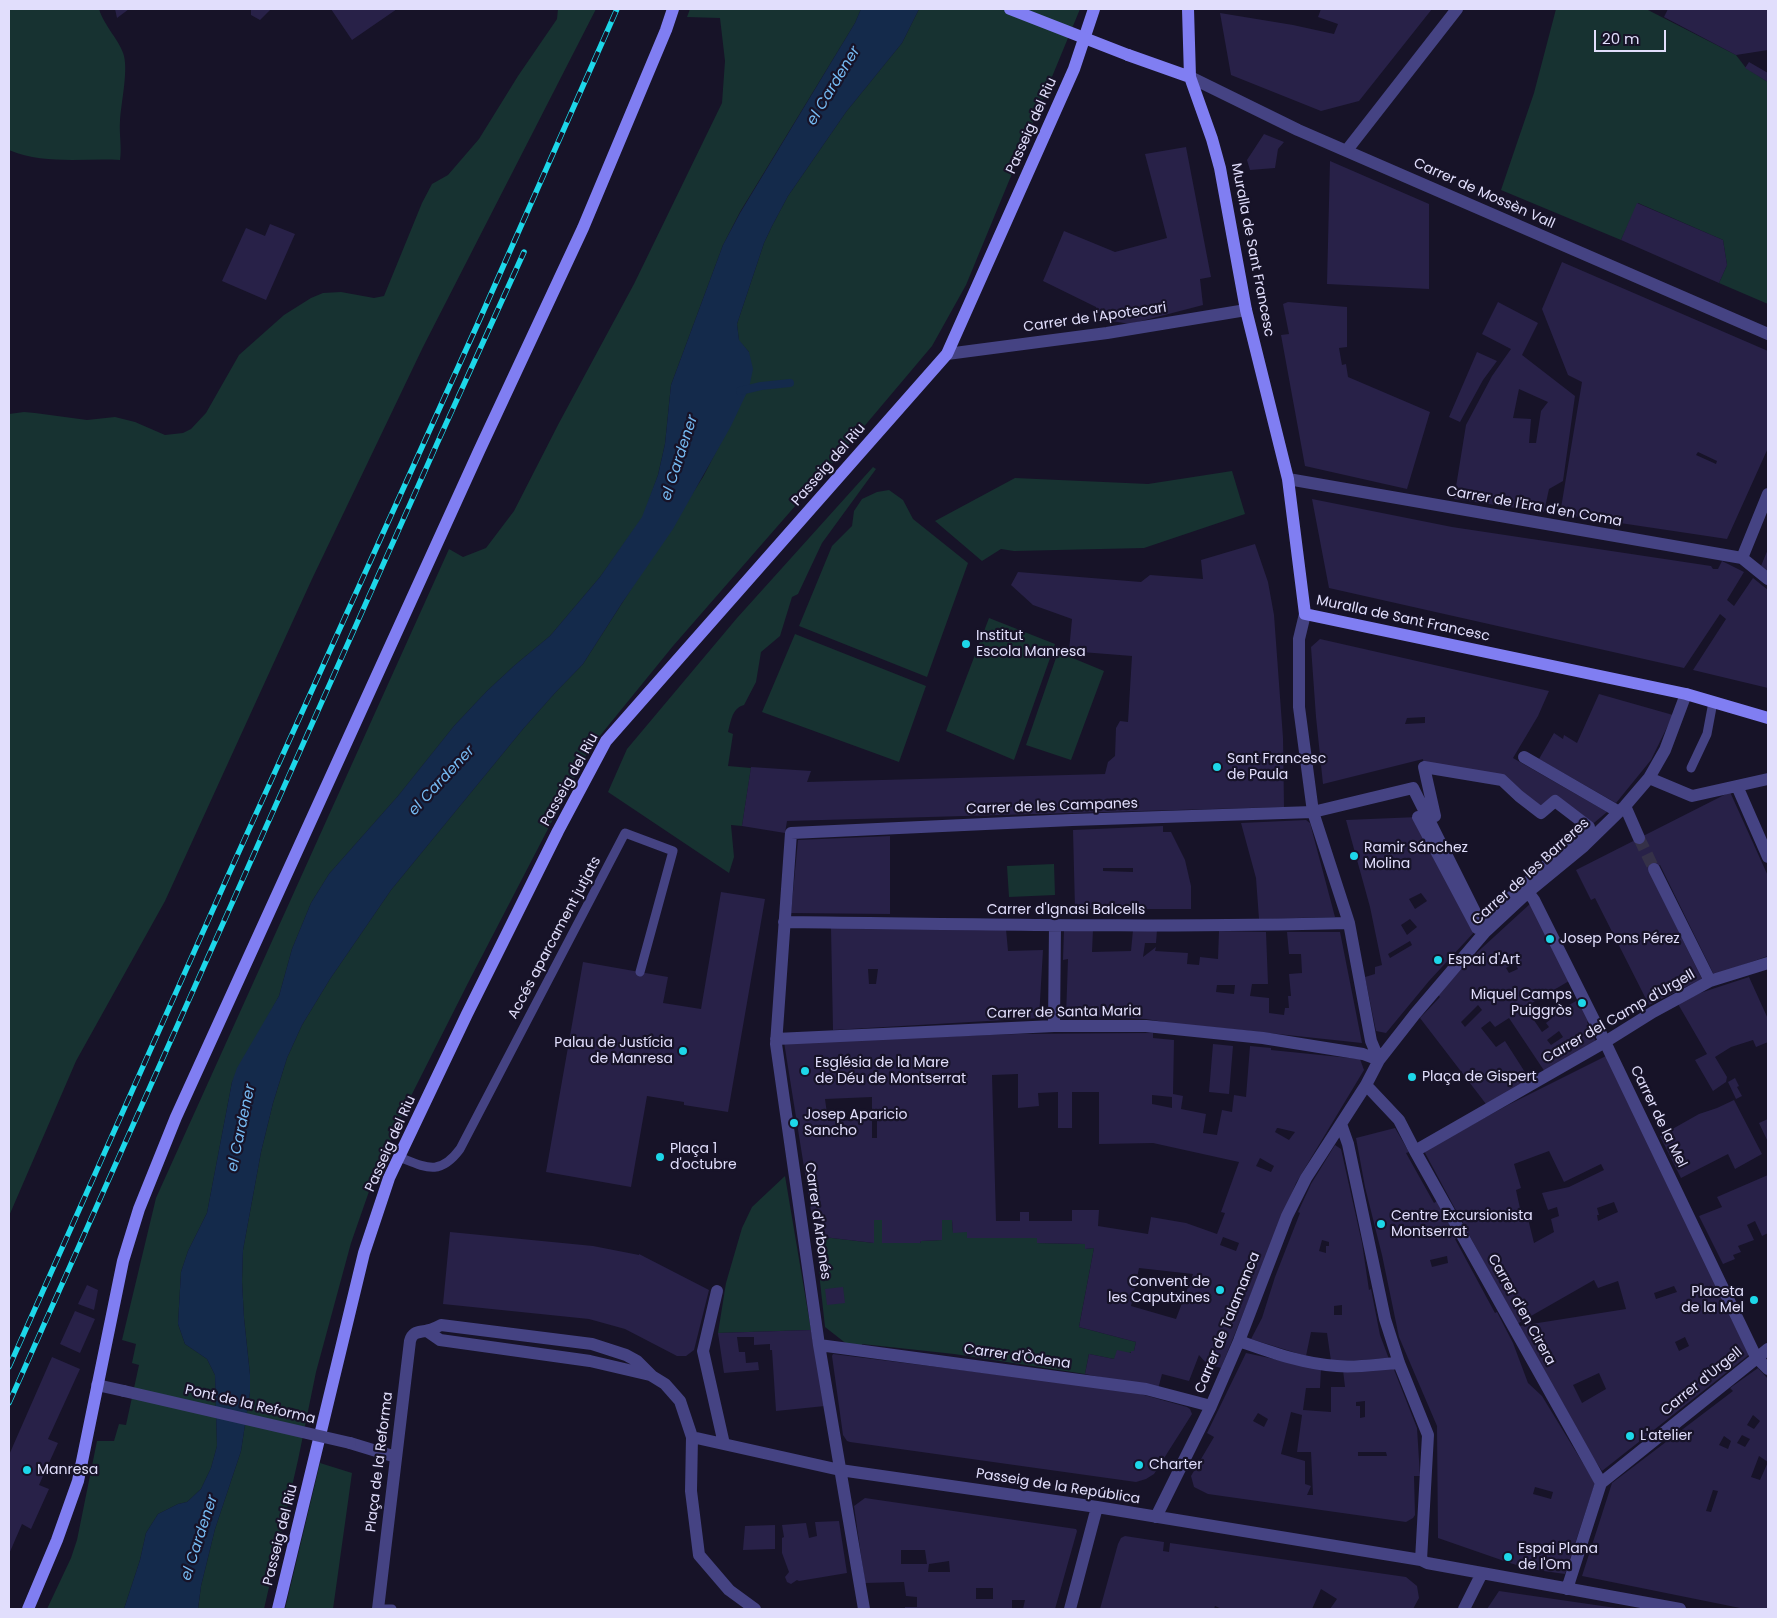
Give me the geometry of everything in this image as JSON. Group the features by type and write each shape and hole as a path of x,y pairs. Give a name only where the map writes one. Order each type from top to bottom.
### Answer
{"street":[{"path":"666,30 672,9"},
{"path":"28,1609 57,1540 78,1481 123,1261 139,1209 176,1117 479,451 583,228 666,30 677,9"},
{"path":"1010,9 1190,77"},
{"name":"Passeig del Riu","path":"278,1609 364,1252 389,1178 553,840 606,741 948,354 1074,69 1094,9"},
{"name":"Muralla de Sant Francesc","path":"1188,9 1190,77 1220,168 1246,310 1288,479 1305,614 1686,694 1768,718"},
{"path":"1347,150 1457,9"},
{"name":"Carrer de Mossèn Vall","path":"1190,77 1298,130 1768,334"},
{"name":"Carrer de l'Apotecari","path":"948,354 1107,333 1246,310"},
{"name":"Carrer de l'Era d'en Coma","path":"1288,479 1742,558 1768,579"},
{"path":"1742,558 1768,494"},
{"path":"1305,614 1299,639 1299,707 1313,812 1349,923 1371,1041 1379,1060"},
{"name":"Carrer de les Barreres","path":"1366,1085 1379,1060 1483,928 1584,846 1622,809 1648,778 1665,750 1686,694"},
{"path":"1524,757 1622,809 1639,838"},
{"path":"1424,767 1502,780 1541,813 1555,801 1589,827 1483,928 1426,817 1435,816 1424,767"},
{"path":"1648,778 1692,796 1768,779"},
{"path":"1737,786 1768,857"},
{"name":"Carrer de les Campanes","path":"791,833 1313,812 1413,788 1426,817"},
{"name":"Carrer d'Arbonés","path":"791,833 776,1039 819,1345 864,1609"},
{"path":"1654,869 1710,981"},
{"name":"Carrer de la Mel","path":"1528,892 1605,1042 1756,1357 1768,1369"},
{"name":"Carrer d'Ignasi Balcells","path":"784,922 1055,925 1349,923"},
{"path":"1054,1026 1055,925"},
{"name":"Carrer del Camp d'Urgell","path":"1415,1151 1605,1042 1653,1012 1710,981 1768,963"},
{"name":"Carrer de Santa Maria","path":"776,1039 1054,1026 1156,1027 1263,1038 1363,1054 1379,1060"},
{"name":"Carrer de Talamanca","path":"1156,1517 1211,1406 1239,1341 1287,1216 1306,1178 1366,1085"},
{"name":"Carrer d'en Cirera","path":"1366,1085 1399,1120 1601,1483"},
{"path":"1341,1124 1348,1144 1385,1319 1399,1363 1428,1435 1420,1560"},
{"path":"717,1291 703,1351 724,1444"},
{"name":"Plaça de la Reforma","path":"378,1609 411,1336 416,1332 428,1331 441,1325 592,1344 626,1355 637,1361 652,1376 674,1393 680,1401 692,1437 691,1491 699,1555 729,1590 755,1609"},
{"name":"Plaça de la Reforma","path":"428,1331 440,1340 590,1361 652,1376"},
{"path":"1239,1341 1291,1358 1319,1364 1338,1366 1399,1363"},
{"name":"Carrer d'Òdena","path":"819,1345 1146,1389 1211,1406"},
{"name":"Carrer d'Urgell","path":"1601,1483 1768,1349"},
{"name":"Pont de la Reforma","path":"97,1385 350,1443 396,1457"},
{"name":"Passeig de la República","path":"692,1437 840,1470 1097,1507 1420,1560 1503,1578 1680,1609"},
{"path":"1568,1589 1601,1483"},
{"path":"1070,1609 1097,1507"},
{"path":"1464,1609 1482,1574"}],"lane":[{"path":"1690,768 1707,734 1713,702"},
{"name":"Accés aparcament jutjats","path":"399,1157 423,1165 438,1167 444,1166 452,1160 460,1149 625,833 673,851 640,972"},
{"path":"378,1609 392,1609"}],"green space":[{"path":"9,9 99,9 122,51 125,63 120,121 120,160 36,158 9,150"},
{"path":"558,9 596,9 423,347 312,579 165,901 76,1061 9,1216 9,414 24,412 87,420 115,417 135,422 165,435 183,433 191,429 206,413 239,355 284,315 311,298 323,293 341,292 374,298 384,296 422,203 432,184 448,175 479,139 518,76 557,19"},
{"path":"690,9 861,9 855,23 740,212 723,245 671,385 665,444 658,475 643,517 600,577 550,636 487,691 454,726 398,796 329,874 311,903 292,949 279,996 232,1082 207,1213 188,1251 181,1272 178,1324 185,1344 207,1359 215,1375 217,1446 211,1468 201,1489 187,1502 178,1504 158,1514 146,1533 140,1560 124,1609 47,1609 71,1558 77,1540 97,1441 114,1441 119,1424 126,1425 139,1365 132,1363 136,1344 122,1340 156,1198 449,549 463,557 486,548 514,511 634,284 722,103 725,61 720,18 687,17"},
{"path":"919,9 1080,9 966,285 932,346 673,646 590,748 412,1094 373,1180 351,1243 316,1372 264,1609 198,1609 201,1586 215,1529 241,1451 250,1392 242,1281 243,1250 261,1152 287,1058 302,1025 330,979 391,890 523,729 583,664 703,477 719,446 749,352 739,341 737,324 764,243 788,196 846,112 902,43"},
{"path":"1556,9 1646,9 1736,55 1746,68 1768,82 1768,304 1719,283 1727,265 1723,240 1638,203 1621,240 1501,190 1534,93"},
{"path":"873,467 876,469 822,543 798,594 792,597 780,636 761,652 756,682 744,705 734,712 731,719 728,732 733,734 728,766 751,768 742,826 731,825 734,857 729,873 608,792 627,749 737,618"},
{"path":"1232,471 1245,514 1144,548 1014,551 1001,549 982,561 935,521 1015,478 1148,484"},
{"path":"889,490 903,500 913,519 968,563 927,677 799,626 832,546 852,526 854,511 862,499 877,492"},
{"path":"989,618 1055,644 1014,760 946,731"},
{"path":"795,634 926,686 899,762 762,712"},
{"path":"1058,652 1104,671 1071,760 1026,745"},
{"path":"1054,864 1055,895 1009,897 1007,866"},
{"path":"785,1176 811,1330 718,1333 726,1283 742,1228 752,1207"},
{"path":"874,1220 882,1220 882,1243 920,1243 921,1241 942,1240 942,1220 952,1220 953,1232 967,1232 968,1238 1037,1238 1037,1243 1085,1244 1085,1249 1094,1248 1079,1327 1136,1342 1134,1351 1114,1359 1089,1354 1085,1374 954,1354 862,1344 848,1345 825,1327 815,1236 874,1243"},
{"path":"320,1463 352,1473 333,1609 285,1609"}],"water":[{"name":"el Cardener","path":"861,9 919,9 902,43 846,112 788,196 764,243 737,324 739,340 749,352 753,369 749,388 731,426 673,529 583,664 523,729 391,890 330,979 302,1025 287,1058 273,1103 261,1152 243,1250 242,1281 250,1392 241,1451 215,1529 201,1586 198,1609 124,1609 140,1560 146,1533 158,1514 178,1504 187,1502 201,1489 211,1468 217,1446 215,1375 207,1359 185,1344 178,1324 181,1272 188,1251 207,1213 232,1082 237,1068 279,996 292,949 311,903 329,874 398,796 454,726 487,691 550,636 600,577 642,517 658,475 665,444 671,385 723,245 740,213 855,23"}],"building":[{"path":"115,9 129,9 117,18"},
{"path":"251,9 271,9 260,20 251,15"},
{"path":"331,9 397,9 352,40"},
{"path":"1321,9 1432,9 1359,101 1321,111 1231,75 1220,13 1334,34 1338,24 1318,17"},
{"path":"1668,9 1768,9 1768,50 1736,55 1664,17"},
{"path":"1749,62 1768,73 1768,82 1745,68"},
{"path":"1264,134 1284,142 1278,149 1275,168 1250,170 1247,160"},
{"path":"1186,147 1211,277 1200,279 1203,305 1130,324 1099,319 1096,307 1043,281 1064,231 1115,252 1167,238 1145,154"},
{"path":"1330,161 1429,204 1429,289 1327,284"},
{"path":"1637,203 1723,240 1727,265 1719,283 1621,240"},
{"path":"270,224 295,234 266,300 222,281 246,228 265,236"},
{"path":"1562,262 1768,351 1768,448 1727,539 1560,514 1582,382 1568,375 1542,309","holes":["1698,452 1717,461 1716,464 1696,455"]},
{"path":"1288,302 1347,307 1347,347 1339,348 1342,365 1346,364 1348,377 1430,412 1407,489 1305,466 1281,335 1289,334 1283,304"},
{"path":"1498,302 1538,323 1522,355 1575,396 1563,481 1549,489 1544,512 1454,499 1466,425 1492,376 1511,349 1482,334","holes":["1519,389 1548,402 1541,411 1536,443 1529,443 1531,419 1513,418"]},
{"path":"1477,352 1497,361 1483,380 1460,422 1449,417"},
{"path":"1312,499 1452,527 1711,566 1713,569 1718,569 1722,561 1744,572 1727,600 1734,606 1753,578 1768,590 1768,688 1693,670 1726,619 1720,614 1684,668 1329,588"},
{"path":"1255,544 1268,582 1274,615 1283,738 1284,807 787,821 785,833 742,826 751,767 811,771 807,782 1105,774 1108,762 1115,756 1116,728 1120,721 1128,722 1132,656 1069,651 1072,619 1033,605 1011,585 1018,572 1141,582 1150,575 1203,579 1201,560"},
{"path":"1768,549 1768,571 1761,566"},
{"path":"1320,639 1549,691 1538,716 1513,758 1607,812 1589,827 1555,801 1541,813 1502,780 1424,767 1423,759 1323,784 1311,647","holes":["1425,717 1425,723 1405,724 1407,718"]},
{"path":"1599,694 1673,715 1651,760 1616,803 1539,759 1554,733 1563,739 1564,735 1577,743"},
{"path":"1730,792 1768,876 1768,956 1714,975 1660,865 1649,871 1702,979 1649,1005 1595,898 1591,900 1576,870"},
{"path":"1418,817 1477,929 1429,981 1386,1033 1376,1031 1365,977 1375,974 1375,967 1382,965 1370,907 1346,820","holes":["1421,893 1427,901 1415,909 1409,899","1410,919 1417,927 1407,935 1401,925","1410,941 1412,945 1390,958 1388,954"]},
{"path":"1306,820 1310,823 1335,917 1259,919 1256,878 1241,823"},
{"path":"1163,826 1163,832 1171,832 1185,860 1191,886 1191,909 1075,909 1073,830","holes":["1103,868 1133,868 1133,872 1103,871"]},
{"path":"890,836 890,914 791,913 798,840"},
{"path":"721,892 765,899 728,1112 684,1105 684,1102 647,1096 631,1187 546,1172 583,962 668,977 663,1003 701,1009"},
{"path":"1531,903 1569,981 1525,1007 1542,1032 1549,1027 1546,1023 1552,1018 1551,1015 1578,1000 1589,1021 1587,1022 1597,1044 1545,1072 1509,1018 1495,1027 1490,1021 1481,1028 1496,1047 1505,1041 1530,1080 1486,1104 1420,1018 1440,997 1438,995 1471,958","holes":["1515,963 1518,969 1509,973 1506,968","1478,1005 1482,1010 1465,1027 1461,1022","1559,1031 1563,1037 1551,1045 1547,1040"]},
{"path":"831,928 1006,929 1008,951 1043,950 1039,1018 833,1030","holes":["868,969 878,969 876,984 869,984"]},
{"path":"1064,930 1093,930 1092,952 1131,951 1133,930 1157,930 1156,943 1145,943 1143,957 1156,947 1155,951 1188,953 1187,964 1199,965 1200,957 1218,959 1219,931 1266,932 1268,984 1252,984 1250,996 1269,998 1269,1013 1284,1015 1285,1008 1289,1008 1288,996 1291,996 1289,974 1302,973 1301,954 1289,954 1287,932 1340,932 1362,1043 1176,1024 1146,1019 1066,1017 1068,959 1063,960","holes":["1217,985 1235,985 1234,994 1216,992"]},
{"path":"1749,977 1768,1019 1768,1042 1756,1047 1753,1040 1731,1047 1715,1057 1727,1077 1726,1082 1713,1091 1695,1060 1707,1054 1678,1004 1700,993"},
{"path":"1153,1033 1153,1038 1174,1040 1173,1094 1183,1096 1181,1109 1206,1114 1203,1133 1217,1135 1222,1110 1232,1112 1234,1095 1246,1097 1250,1046 1271,1048 1271,1050 1360,1059 1364,1070 1296,1183 1221,1368 1207,1364 1199,1355 1189,1381 1162,1374 1158,1389 1085,1374 1089,1354 1114,1359 1117,1350 1131,1353 1131,1351 1134,1351 1136,1342 1079,1327 1094,1248 1085,1249 1085,1244 1037,1243 1037,1238 967,1238 967,1232 953,1233 952,1220 942,1220 942,1240 921,1241 920,1243 882,1243 882,1220 874,1220 874,1243 815,1236 784,1042 1018,1034","holes":["1018,1074 1018,1108 1039,1106 1038,1093 1058,1092 1058,1128 1072,1128 1072,1092 1099,1092 1099,1144 1153,1143 1239,1162 1221,1212 1225,1213 1217,1234 1186,1223 1151,1217 1148,1234 1098,1226 1099,1210 1072,1210 1072,1221 1029,1221 1029,1212 1020,1212 1020,1221 996,1221 992,1075","1152,1095 1172,1097 1172,1108 1152,1104","872,1097 872,1119 877,1120 877,1138 872,1138 872,1120 828,1121 825,1099","1277,1128 1295,1132 1289,1140 1275,1132","1260,1158 1274,1166 1271,1172 1256,1166","1223,1237 1239,1243 1236,1251 1220,1245","1139,1268 1193,1274 1176,1319 1131,1306"]},
{"path":"1213,1044 1233,1046 1229,1094 1209,1092"},
{"path":"1606,1056 1750,1354 1602,1471 1582,1441 1519,1326 1626,1309 1618,1281 1598,1288 1594,1280 1517,1324 1424,1151 1508,1105","holes":["1549,1151 1564,1182 1601,1164 1604,1170 1569,1187 1542,1193 1548,1210 1557,1207 1559,1216 1551,1219 1554,1232 1534,1243 1526,1211 1521,1213 1516,1190 1521,1188 1514,1164","1614,1202 1618,1212 1598,1221 1597,1208","1674,1286 1677,1292 1656,1299 1654,1293","1685,1337 1689,1346 1679,1351 1675,1342","1599,1373 1606,1389 1582,1403 1573,1385"]},
{"path":"1735,1078 1742,1096 1736,1099 1728,1082"},
{"path":"1734,1100 1762,1154 1735,1169 1728,1154 1681,1178 1660,1136 1699,1114"},
{"path":"1768,1119 1768,1142 1759,1123"},
{"path":"1395,1128 1409,1152 1406,1153 1434,1203 1437,1201 1495,1313 1497,1312 1513,1343 1528,1383 1542,1396 1595,1483 1565,1574 1530,1569 1438,1538 1437,1426 1399,1337 1382,1255 1365,1187 1356,1138","holes":["1447,1256 1448,1263 1432,1267 1430,1260","1535,1487 1553,1492 1551,1499 1533,1494"]},
{"path":"1335,1145 1341,1149 1362,1243 1369,1290 1371,1289 1380,1335 1389,1359 1331,1361 1327,1333 1311,1332 1306,1356 1251,1339 1262,1318 1275,1277 1300,1213 1298,1212 1311,1184","holes":["1322,1240 1329,1242 1329,1246 1326,1246 1326,1253 1319,1251","1342,1305 1342,1315 1334,1315 1334,1306"]},
{"path":"1768,1175 1768,1233 1762,1236 1755,1221 1747,1225 1754,1240 1738,1246 1741,1252 1733,1255 1735,1259 1723,1264 1699,1216 1722,1207 1717,1197"},
{"path":"450,1232 593,1246 639,1254 709,1290 694,1350 686,1356 677,1356 625,1329 589,1319 443,1304"},
{"path":"87,1285 98,1290 94,1310 78,1304"},
{"path":"843,1287 845,1303 827,1305 825,1289"},
{"path":"75,1311 95,1319 80,1353 60,1344"},
{"path":"811,1330 825,1406 776,1411 772,1350 770,1350 770,1344 754,1345 754,1337 737,1337 739,1352 745,1352 746,1363 758,1362 759,1370 724,1373 718,1333"},
{"path":"1246,1353 1321,1369 1320,1388 1306,1388 1303,1410 1331,1412 1331,1387 1345,1387 1343,1370 1393,1367 1417,1428 1420,1476 1414,1476 1415,1515 1406,1522 1208,1494 1194,1487 1191,1476 1214,1437 1207,1433","holes":["1365,1401 1365,1417 1360,1418 1360,1406 1356,1406 1356,1402","1291,1412 1302,1415 1297,1452 1311,1452 1313,1495 1307,1495 1311,1486 1305,1484 1305,1461 1281,1454","1258,1413 1268,1419 1264,1427 1253,1421","1358,1452 1386,1452 1387,1456 1358,1456"]},
{"path":"833,1354 1130,1391 1187,1407 1192,1414 1154,1474 1136,1482 850,1442 843,1435"},
{"name":"Manresa","path":"52,1357 80,1369 48,1439 58,1443 39,1485 49,1489 31,1529 22,1524 9,1554 9,1455"},
{"path":"1758,1368 1768,1379 1768,1462 1768,1609 1745,1609 1582,1576 1612,1483 1733,1391 1730,1388","holes":["1753,1415 1760,1421 1754,1429 1747,1425","1742,1435 1750,1439 1745,1447 1737,1443","1724,1436 1731,1441 1728,1449 1719,1445","1759,1456 1768,1462 1760,1480 1751,1477","1713,1490 1718,1491 1711,1512 1706,1511"]},
{"path":"865,1498 1076,1529 1055,1609 1023,1609 1025,1600 1012,1600 1012,1609 905,1609 905,1607 917,1607 917,1597 906,1596 904,1582 865,1583 854,1506","holes":["901,1550 925,1550 927,1564 901,1564","949,1561 950,1572 928,1572 929,1564","976,1588 993,1588 993,1599 976,1599"]},
{"path":"839,1521 847,1573 797,1580 791,1584 787,1582 785,1577 789,1572 782,1553 782,1538 784,1537 782,1525 806,1523 809,1538 817,1536 815,1522"},
{"path":"775,1525 775,1549 743,1550 745,1526"},
{"path":"1125,1536 1164,1542 1163,1551 1169,1552 1170,1543 1406,1577 1417,1586 1419,1598 1413,1609 1330,1609 1337,1599 1321,1589 1312,1609 1222,1609 1215,1606 1214,1609 1100,1609 1118,1544 1121,1538"},
{"path":"1499,1591 1616,1608 1616,1609 1487,1609"}],"waterway":[{"path":"740,391 761,386 790,383"}],"tunnel":[{"path":"1639,838 1654,869"}],"railway":[{"path":"9,1367 227,878 479,321 617,9"},
{"path":"9,1403 524,252"}],"place":[{"name":"Institut Escola Manresa","path":"966,644"},
{"name":"Sant Francesc de Paula","path":"1217,767"},
{"name":"Ramir Sánchez Molina","path":"1354,856"},
{"name":"Josep Pons Pérez","path":"1550,939"},
{"name":"Espai d'Art","path":"1438,960"},
{"name":"Miquel Camps Puiggròs","path":"1582,1003"},
{"name":"Palau de Justícia de Manresa","path":"683,1051"},
{"name":"Església de la Mare de Déu de Montserrat","path":"805,1071"},
{"name":"Plaça de Gispert","path":"1412,1077"},
{"name":"Josep Aparicio Sancho","path":"794,1123"},
{"name":"Plaça 1 d'octubre","path":"660,1157"},
{"name":"Centre Excursionista Montserrat","path":"1381,1224"},
{"name":"Convent de les Caputxines","path":"1220,1290"},
{"name":"Placeta de la Mel","path":"1754,1300"},
{"name":"L'atelier","path":"1630,1436"},
{"name":"Charter","path":"1139,1465"},
{"name":"Manresa","path":"27,1470"},
{"name":"Espai Plana de l'Om","path":"1508,1557"}]}
